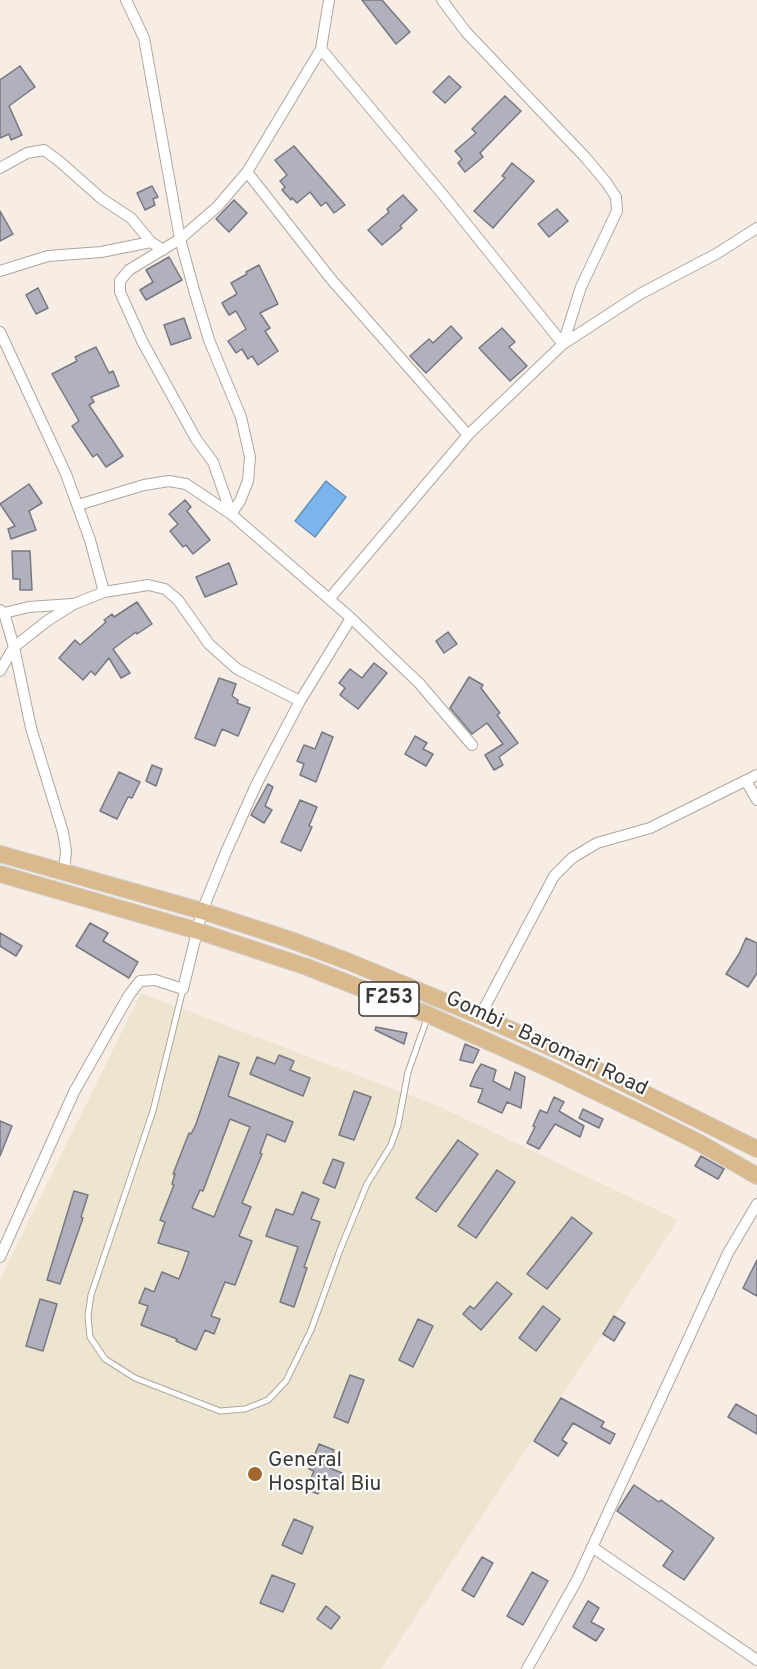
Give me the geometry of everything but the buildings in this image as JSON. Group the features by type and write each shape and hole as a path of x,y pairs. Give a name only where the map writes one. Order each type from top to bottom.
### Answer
{"main road":[{"name":"Gombi - Baromari Road","path":"0,854 202,911 288,939 480,1016 627,1083 757,1147"},
{"name":"Gombi - Baromari Road","path":"0,874 198,930 307,967 429,1015 630,1108 698,1142 757,1176"}],"street":[{"path":"126,0 144,38 180,238 209,340 241,417 250,457 248,481 240,501 231,514"},
{"path":"231,514 213,462 196,439 142,341 120,292 120,281 129,270 180,238 217,207 247,172 321,49 329,0"},
{"path":"442,0 466,32 585,158 616,197 617,211 581,287 562,344"},
{"path":"321,49 444,196 562,344"},
{"path":"0,168 27,153 44,150 102,199 131,218 151,242 163,250"},
{"path":"247,172 331,279 468,435"},
{"path":"330,598 468,435 562,344 640,294 716,254 757,228"},
{"path":"0,271 48,256 101,252 151,242"},
{"path":"0,332 66,474 78,505 104,592"},
{"path":"78,505 144,485 169,481 186,484 231,514 330,598 419,683 472,746"},
{"path":"0,671 14,647 47,621 74,604 104,592 148,585 165,589 178,600 209,644 237,669 300,701"},
{"path":"64,873 66,851 63,832 31,728 14,647 2,611 74,604"},
{"path":"0,1257 74,1092 129,995 140,981 155,980 183,989 202,911 257,783 300,701 351,618"},
{"path":"480,1016 554,876 572,858 597,843 650,828 757,776"},
{"path":"746,781 757,800"},
{"path":"527,1669 577,1580 728,1253 757,1204"},
{"path":"592,1547 757,1660"}],"lane":[{"path":"183,989 153,1112 91,1294 88,1316 90,1337 105,1359 135,1378 220,1411 245,1409 268,1400 286,1381 311,1330 367,1184 392,1145 408,1072 429,1015"}],"shaded area":[{"name":"General Hospital Biu","path":"141,993 438,1106 678,1220 381,1669 0,1669 0,1279"}],"water":[{"path":"326,481 346,497 315,537 295,521"}],"place":[{"name":"General Hospital Biu","path":"255,1474"}]}
